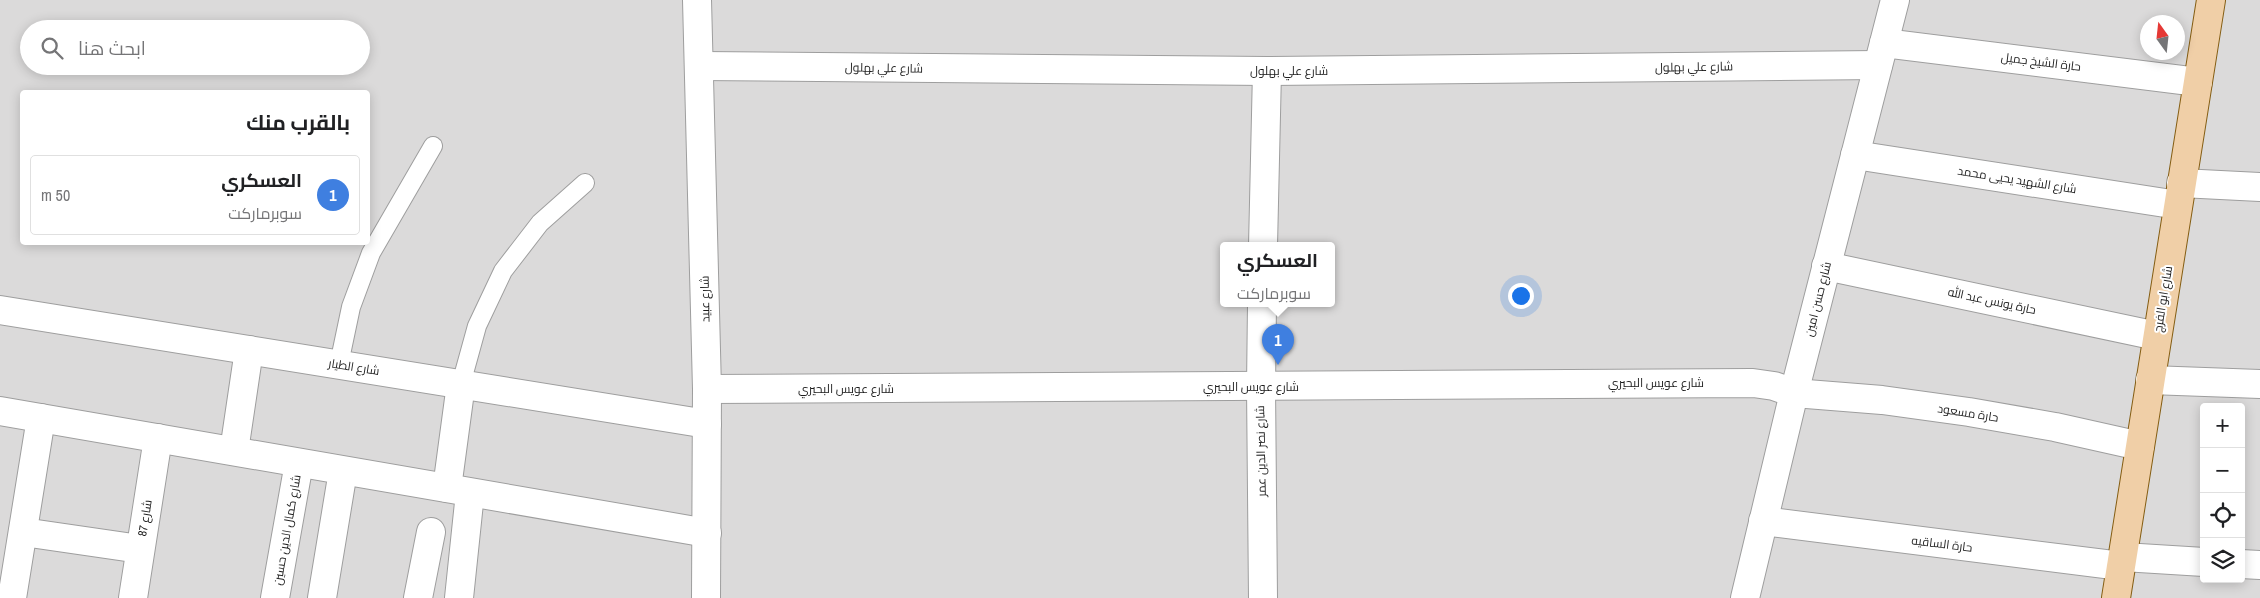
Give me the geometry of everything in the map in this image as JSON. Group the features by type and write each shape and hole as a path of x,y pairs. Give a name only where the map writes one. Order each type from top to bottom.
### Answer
{"main road":[{"name":"شارع ابو الفرج","path":"2116,598 2211,0"}],"street":[{"name":"شارع عبيد","path":"697,0 707,389 706,598"},
{"name":"شارع حسن امين","path":"1745,598 1794,393 1895,0"},
{"name":"شارع علي بهلول","path":"700,66 1267,71 1881,54"},
{"name":"حارة الشيخ جميل","path":"1881,54 2198,82"},
{"path":"1264,242 1267,71"},
{"name":"شارع الشهيد يحيى محمد","path":"1855,155 2180,194 2260,187"},
{"name":"حارة يونس عبد الله","path":"1826,266 2157,336"},
{"name":"شارع نصر الدين عمر","path":"1262,307 1263,598"},
{"name":"شارع الطيار","path":"0,310 707,424"},
{"path":"234,451 249,350"},
{"path":"2150,380 2260,384"},
{"name":"شارع عويس البحيري","path":"707,389 1753,383 1774,386 1794,393"},
{"path":"459,598 458,491 461,384"},
{"name":"حارة مسعود","path":"1794,393 1882,400 1969,412 2055,427 2140,446"},
{"path":"0,411 707,533"},
{"path":"12,598 41,418"},
{"name":"شارع 87","path":"133,598 158,438"},
{"name":"شارع كمال الدين حسين","path":"275,598 299,463"},
{"path":"322,598 343,470"},
{"name":"حارة الساقيه","path":"1763,522 2122,561 2200,562"},
{"path":"23,532 140,549"},
{"path":"418,598 431,532"},
{"path":"2245,564 2260,565"}],"lane":[{"path":"339,364 351,307 372,253 434,146"},
{"path":"461,384 477,326 503,271 540,223 585,183"}],"shaded area":[{"path":"0,0 2260,0 2260,598 0,598"}],"place":[{"name":"العسكري","path":"1278,365"}]}
